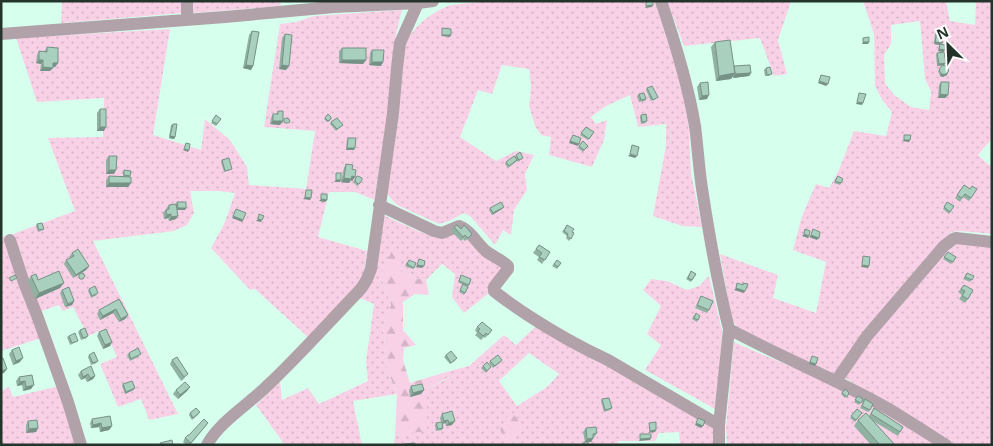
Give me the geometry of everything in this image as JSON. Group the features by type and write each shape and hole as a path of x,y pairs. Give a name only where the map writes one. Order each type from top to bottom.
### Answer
{"street":[{"path":"187,1 187,20"},
{"path":"1,34 433,1"},
{"path":"661,1 687,86 695,127 700,175 717,280 729,330 719,425 719,445"},
{"path":"207,445 226,423 293,361 364,285 371,269 393,113 396,68 400,44 418,3"},
{"path":"379,205 434,231 442,233 462,226 486,251 508,266 508,269 494,287 494,291 503,298 555,333 608,360 719,425"},
{"path":"836,381 867,336 944,246 956,238 992,242"},
{"path":"10,240 68,402 80,445"},
{"path":"729,330 836,381 887,408 946,445"}],"green space":[{"path":"62,1 181,1 181,13 61,23"},
{"path":"192,1 280,1 281,6 193,13"},
{"path":"487,1 655,1 672,50 688,114 691,173 702,227 682,226 653,216 666,146 666,124 638,127 630,95 606,106 591,117 596,124 607,120 604,140 592,167 549,155 551,137 541,135 535,126 529,106 531,86 529,69 502,65 492,94 478,90 460,137 496,161 516,151 534,155 525,174 527,190 514,210 511,235 503,230 495,245 471,217 464,213 439,224 397,205 387,194 404,44 423,21 435,12 452,5"},
{"path":"666,1 791,1 778,40 787,74 774,76 760,38 684,46"},
{"path":"863,1 946,1 950,21 975,25 976,1 992,1 992,135 990,141 978,155 989,165 992,165 992,234 951,232 862,336 833,377 738,328 732,320 720,254 778,275 773,298 816,313 826,262 793,250 802,216 816,184 829,188 839,170 854,131 886,136 892,112 883,101 875,86 874,34","holes":["920,21 925,79 931,91 929,110 911,107 894,95 885,83 884,55 891,44 891,25"]},
{"path":"402,10 396,34 375,200 355,192 329,192 318,237 367,251 364,273 359,286 310,339 255,289 250,290 211,248 225,222 235,193 190,191 194,213 187,225 174,231 93,241 178,414 149,420 141,399 118,407 100,364 117,357 104,329 88,336 73,307 63,311 59,305 39,312 25,276 13,234 75,211 48,138 103,137 104,98 37,102 16,38 170,29 153,135 201,150 205,119 230,140 247,167 249,185 306,189 315,131 264,127 280,24 296,22 314,16"},
{"path":"383,215 438,238 460,231 504,267 489,293 464,313 452,297 455,274 442,264 426,280 410,277 397,266 380,274 391,305 383,328 388,371 397,394 353,401 362,445 285,445 256,405 280,381 282,400 308,388 319,404 368,381 366,361 374,304 359,298"},
{"path":"6,236 41,338 1,351 1,238"},
{"path":"956,243 992,245 992,445 953,445 845,378 868,340 946,249"},
{"path":"393,249 400,251 398,267 410,277 426,280 429,295 415,294 403,302 403,330 416,345 404,348 403,360 410,383 446,372 449,377 427,389 427,431 395,435 397,394 388,371 383,328 391,305 380,274"},
{"path":"709,276 722,331 715,409 645,370 661,345 647,334 661,306 643,290 651,279 667,281 687,290 699,286"},
{"path":"536,326 716,427 717,445 680,445 679,432 659,433 655,441 618,441 618,445 513,445 514,437 500,429 506,445 394,445 395,435 427,430 427,389 449,378 446,372 469,366 504,335 516,345","holes":["529,353 559,374 547,387 517,406 499,381"]},
{"path":"734,342 868,401 937,445 803,445 801,442 793,445 727,445 726,427"},
{"path":"59,386 78,445 1,445 1,391 9,387 13,397"},
{"path":"511,411 523,427 514,437 513,445 506,445 500,429"}],"building":[{"path":"646,1 653,1 653,5 646,6"},
{"path":"442,28 451,29 451,35 442,35"},
{"path":"252,31 259,32 253,66 246,65"},
{"path":"937,32 943,32 942,43 935,42"},
{"path":"285,34 292,35 289,66 282,65"},
{"path":"869,37 869,42 863,42 863,38"},
{"path":"730,40 735,73 719,76 715,42"},
{"path":"940,44 945,45 945,50 939,49"},
{"path":"47,47 58,48 58,63 53,63 53,68 43,67 43,60 39,60 39,51 47,52"},
{"path":"342,48 366,48 366,60 342,60"},
{"path":"372,50 384,50 383,62 372,62"},
{"path":"944,52 946,63 939,64 937,53"},
{"path":"750,65 751,73 735,74 734,66"},
{"path":"944,65 949,70 944,75 939,70"},
{"path":"770,67 772,74 767,75 766,68"},
{"path":"821,75 830,77 828,84 819,81"},
{"path":"708,82 709,95 702,96 700,83"},
{"path":"941,82 949,82 948,95 940,94"},
{"path":"652,86 658,97 653,100 647,88"},
{"path":"644,93 646,99 641,100 639,94"},
{"path":"859,93 866,94 863,103 857,102"},
{"path":"100,109 106,109 106,127 100,127"},
{"path":"278,111 283,111 283,121 273,121 273,114 278,114"},
{"path":"328,114 331,119 328,121 325,118"},
{"path":"646,114 647,121 642,122 641,115"},
{"path":"216,115 221,119 217,124 212,121"},
{"path":"286,118 289,119 290,122 284,122"},
{"path":"337,118 343,125 337,129 331,122"},
{"path":"173,124 177,124 175,137 170,136"},
{"path":"586,127 594,132 589,139 581,133"},
{"path":"573,135 581,138 579,144 570,141"},
{"path":"904,135 911,135 910,140 904,140"},
{"path":"348,138 356,138 355,148 347,148"},
{"path":"583,141 588,146 584,150 579,146"},
{"path":"186,143 190,144 189,150 184,149"},
{"path":"632,145 639,147 637,156 630,154"},
{"path":"520,152 523,158 519,160 516,155"},
{"path":"109,156 117,156 116,170 109,170"},
{"path":"514,156 517,160 509,166 506,162"},
{"path":"229,158 232,169 225,171 222,160"},
{"path":"346,164 353,165 352,169 356,170 355,177 352,176 351,179 344,178"},
{"path":"124,170 131,171 130,176 124,175"},
{"path":"336,173 341,173 341,180 336,180"},
{"path":"109,176 131,177 131,183 109,183"},
{"path":"358,176 362,180 358,184 355,181"},
{"path":"838,176 843,179 841,183 835,181"},
{"path":"964,185 970,189 972,186 977,189 971,198 965,194 962,198 957,195"},
{"path":"306,190 312,190 311,198 305,197"},
{"path":"321,194 327,194 327,200 321,199"},
{"path":"177,202 186,202 186,208 178,208"},
{"path":"501,202 504,207 493,213 490,208"},
{"path":"947,202 954,206 950,212 944,207"},
{"path":"176,204 178,216 171,217 171,214 167,215 166,210 169,209 169,205"},
{"path":"236,209 246,213 243,220 233,216"},
{"path":"259,214 264,216 262,220 258,219"},
{"path":"42,223 44,229 39,230 37,224"},
{"path":"457,225 461,229 464,225 472,234 468,238 465,235 463,237 454,227"},
{"path":"567,225 574,229 571,239 564,231"},
{"path":"805,229 810,231 809,236 804,234"},
{"path":"813,229 820,232 819,238 811,235"},
{"path":"539,245 550,252 545,260 539,257 542,253 536,249"},
{"path":"78,249 89,266 76,275 66,260 74,256 72,253"},
{"path":"948,252 956,257 953,262 944,257"},
{"path":"863,256 870,257 869,266 862,265"},
{"path":"419,259 425,261 424,266 417,265"},
{"path":"409,260 416,263 414,268 407,264"},
{"path":"557,260 561,263 558,267 554,264"},
{"path":"59,271 64,283 39,293 31,276 36,274 38,280"},
{"path":"691,271 696,274 692,280 688,278"},
{"path":"81,273 85,276 83,279 79,277"},
{"path":"967,273 974,276 972,280 965,277"},
{"path":"15,275 17,278 11,281 9,278"},
{"path":"461,275 471,279 469,285 459,281"},
{"path":"737,283 748,284 745,291 736,288"},
{"path":"463,284 468,287 465,293 460,290"},
{"path":"964,285 973,290 968,299 962,296 965,291 961,289"},
{"path":"95,286 98,293 92,296 89,289"},
{"path":"69,287 74,301 68,304 62,290"},
{"path":"701,296 713,301 709,310 697,305"},
{"path":"119,299 128,315 121,319 116,309 103,316 99,310"},
{"path":"696,313 700,316 698,320 694,318"},
{"path":"482,322 492,330 488,335 486,333 483,336 478,331 480,329 477,327"},
{"path":"85,328 88,336 83,338 80,330"},
{"path":"106,329 112,342 105,345 99,332"},
{"path":"75,333 78,341 72,343 69,336"},
{"path":"19,347 23,358 16,361 12,350"},
{"path":"138,348 141,354 131,359 129,353"},
{"path":"451,351 457,358 451,363 446,355"},
{"path":"94,352 98,361 93,363 89,355"},
{"path":"498,355 502,360 495,366 490,361"},
{"path":"812,356 818,358 816,364 810,362"},
{"path":"177,357 188,374 184,377 172,360"},
{"path":"3,358 7,369 1,371 1,359"},
{"path":"487,362 491,367 487,371 483,366"},
{"path":"91,366 95,376 90,378 88,374 83,377 81,371"},
{"path":"32,375 34,385 26,387 25,381 20,382 19,377"},
{"path":"132,381 135,388 126,392 123,384"},
{"path":"185,382 190,387 180,395 176,390"},
{"path":"422,384 424,390 413,393 411,386"},
{"path":"845,389 849,393 847,397 842,393"},
{"path":"858,396 863,399 861,403 855,400"},
{"path":"609,398 612,408 605,410 602,399"},
{"path":"865,399 873,404 870,410 862,406"},
{"path":"196,408 200,412 193,418 190,413"},
{"path":"874,408 903,427 900,432 871,414"},
{"path":"857,409 862,413 856,420 851,416"},
{"path":"452,411 455,421 449,423 448,420 444,421 442,414"},
{"path":"866,413 895,445 880,445 858,420"},
{"path":"110,416 112,426 102,428 101,423 93,425 92,419"},
{"path":"698,418 705,421 703,426 696,423"},
{"path":"204,419 208,423 191,443 185,438"},
{"path":"37,420 38,428 29,429 28,421"},
{"path":"442,422 443,428 438,429 436,423"},
{"path":"656,422 656,430 650,431 649,423"},
{"path":"596,427 597,433 593,434 593,438 587,439 586,428"},
{"path":"640,434 651,434 651,438 640,439"},
{"path":"172,440 173,445 161,445 160,443"},
{"path":"415,443 415,445 404,445 404,444"}]}
